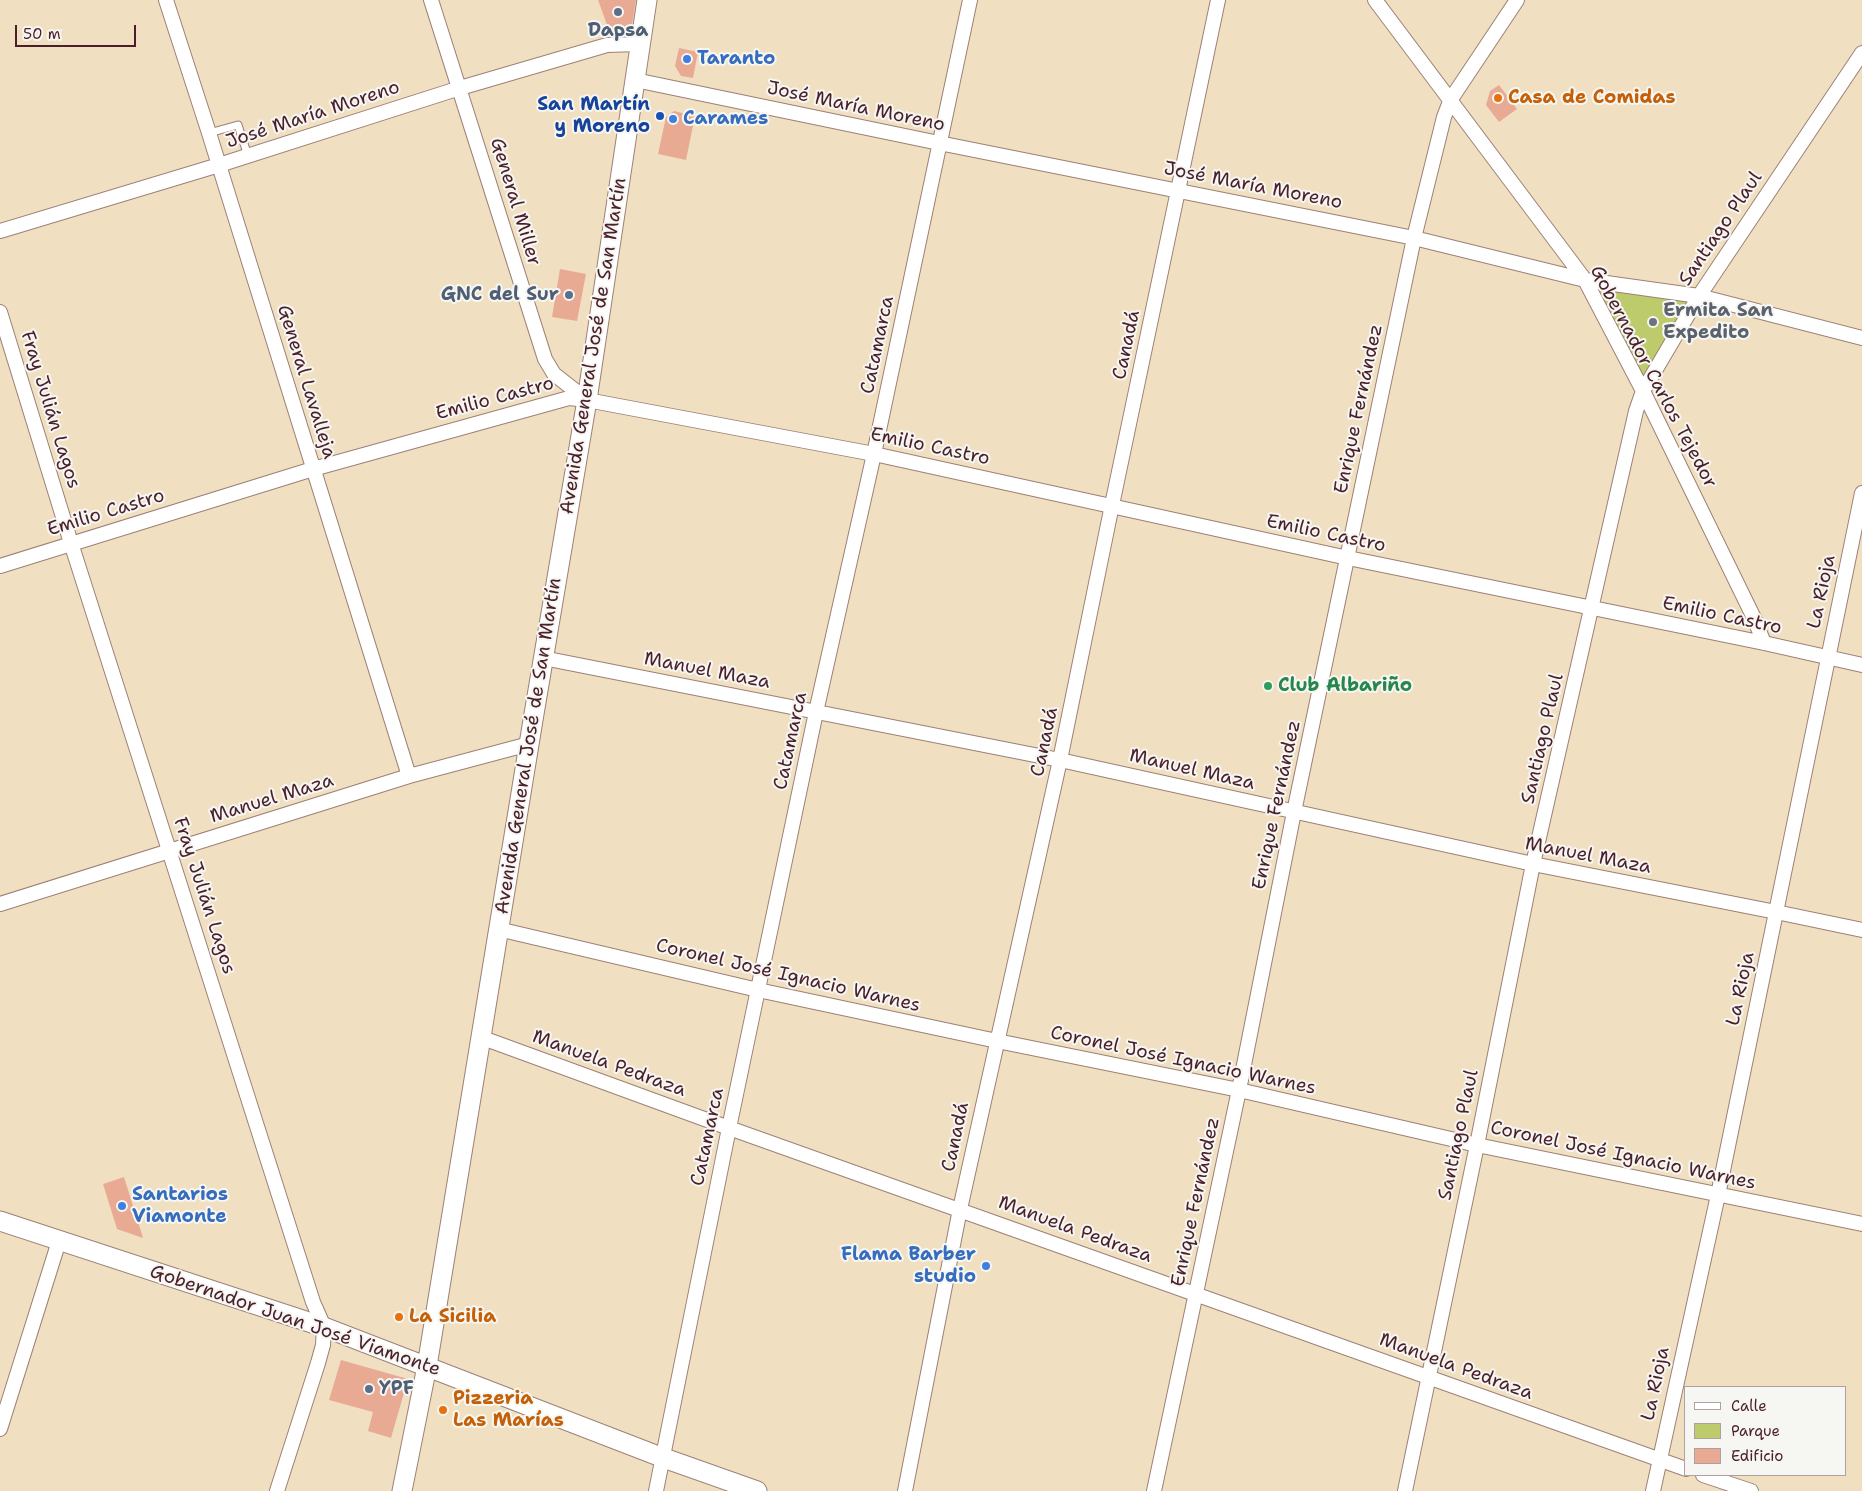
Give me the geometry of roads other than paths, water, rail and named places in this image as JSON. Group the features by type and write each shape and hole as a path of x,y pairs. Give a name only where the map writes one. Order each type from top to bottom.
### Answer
{"main road":[{"name":"Avenida General José de San Martín","path":"402,1491 427,1366 587,400 647,0"},
{"name":"Gobernador Juan José Viamonte","path":"0,1221 324,1327 662,1457 757,1491"}],"street":[{"name":"General Lavalleja","path":"166,0 409,776"},
{"name":"General Miller","path":"431,0 545,359 554,374 587,400"},
{"name":"Catamarca","path":"656,1491 729,1128 816,712 874,454 970,0"},
{"name":"Canadá","path":"905,1491 960,1209 1060,760 1218,0"},
{"name":"Gobernador Carlos Tejedor","path":"1375,0 1585,280 1754,618 1764,643"},
{"name":"Enrique Fernández","path":"1154,1491 1239,1090 1294,812 1414,238 1444,117 1451,99 1517,0"},
{"name":"José María Moreno","path":"0,231 248,156 460,88 607,45 639,44"},
{"name":"Santiago Plaul","path":"1405,1491 1533,864 1642,391 1699,296 1862,53"},
{"name":"José María Moreno","path":"635,80 1414,238 1585,280 1699,296 1862,338"},
{"name":"Fray Julián Lagos","path":"0,312 71,543 313,1302 324,1327"},
{"name":"Emilio Castro","path":"0,566 313,469 568,398 874,454 1348,558 1764,643 1862,665"},
{"name":"La Rioja","path":"1653,1491 1718,1195 1862,493"},
{"name":"Manuel Maza","path":"543,658 1060,760 1533,864 1862,930"},
{"name":"Manuel Maza","path":"0,904 409,776 529,744"},
{"name":"Coronel José Ignacio Warnes","path":"498,929 758,990 1239,1090 1477,1145 1862,1224"},
{"name":"Manuela Pedraza","path":"480,1037 729,1128 1684,1468"},
{"path":"0,1429 59,1241"},
{"path":"277,1491 318,1363 323,1345 324,1327"},
{"path":"1706,1476 1751,1491"}],"lane":[{"path":"209,133 238,125 248,156"}],"place":[{"name":"Dapsa","path":"618,12"},
{"name":"Taranto","path":"687,59"},
{"name":"Casa de Comidas","path":"1498,98"},
{"name":"San Martín y Moreno","path":"660,116"},
{"name":"Carames","path":"673,119"},
{"name":"GNC del Sur","path":"569,295"},
{"name":"Ermita San Expedito","path":"1653,322"},
{"name":"Club Albariño","path":"1268,686"},
{"name":"Santarios Viamonte","path":"122,1206"},
{"name":"Flama Barber studio","path":"986,1266"},
{"name":"La Sicilia","path":"399,1317"},
{"name":"YPF","path":"369,1389"},
{"name":"Pizzeria Las Marías","path":"443,1410"}]}
